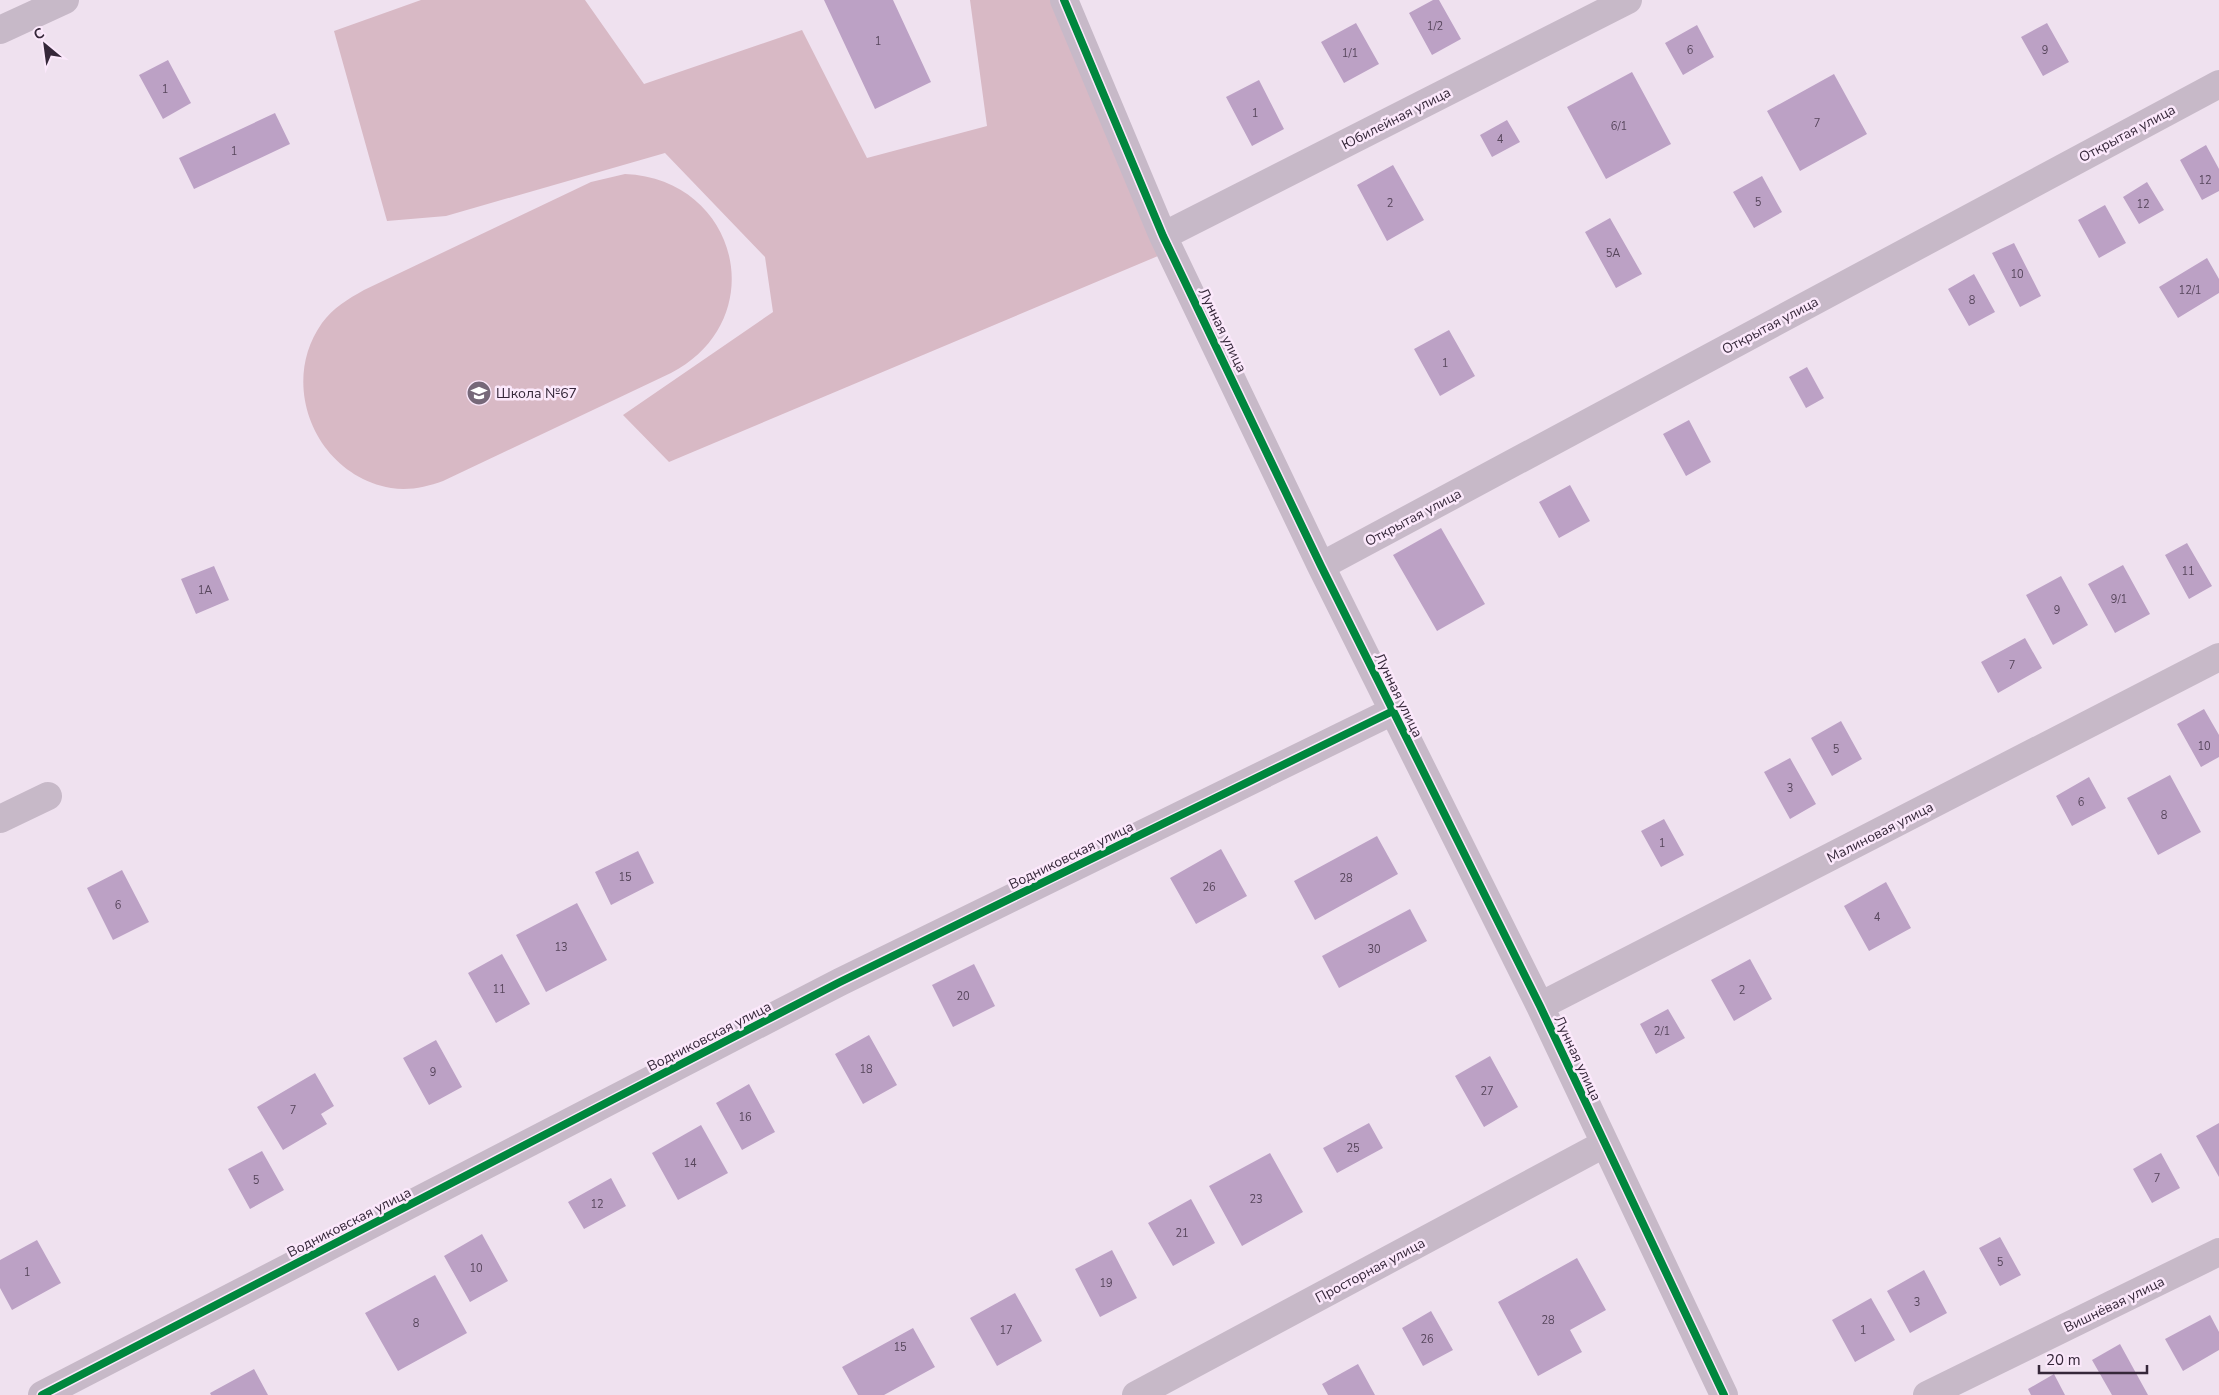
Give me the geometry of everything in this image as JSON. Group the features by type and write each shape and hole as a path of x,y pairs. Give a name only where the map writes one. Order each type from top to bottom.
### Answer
{"street":[{"path":"0,30 65,0"},
{"name":"Лунная улица","path":"1064,0 1164,236 1321,566 1540,1006 1724,1395"},
{"name":"Юбилейная улица","path":"1164,236 1628,0"},
{"name":"Открытая улица","path":"1321,566 2219,84"},
{"name":"Малиновая улица","path":"1540,1006 2219,657"},
{"name":"Водниковская улица","path":"42,1395 840,982 1393,711"},
{"path":"0,819 48,796"},
{"name":"Просторная улица","path":"1136,1395 1604,1144"},
{"name":"Вишнёвая улица","path":"1927,1395 2219,1252"}],"shaded area":[{"path":"421,0 585,0 644,84 802,30 867,158 987,126 970,0 1054,0 1177,248 669,462 623,415 773,312 765,257 665,153 446,216 387,221 334,31"},
{"path":"625,174 664,182 695,200 717,225 729,255 731,288 723,320 703,349 671,373 437,483 411,489 391,488 365,480 342,465 325,446 312,424 305,399 304,373 309,347 322,323 331,313 347,300 364,290 591,182"}],"building":[{"path":"824,0 893,0 931,82 875,109"},
{"path":"1433,0 1439,0 1461,39 1432,55 1409,13"},
{"path":"1356,23 1379,64 1344,83 1321,42"},
{"path":"2047,23 2069,62 2043,76 2021,37"},
{"path":"1697,25 1714,57 1683,75 1665,43"},
{"path":"168,60 191,103 163,119 139,75"},
{"path":"1632,72 1671,144 1606,179 1567,107"},
{"path":"1834,74 1867,134 1800,171 1767,111"},
{"path":"1259,80 1284,129 1252,146 1226,97"},
{"path":"275,113 290,144 194,189 179,158"},
{"path":"1507,120 1520,142 1492,157 1480,135"},
{"path":"2206,145 2219,169 2219,191 2202,200 2180,160"},
{"path":"1393,165 1424,220 1387,241 1357,185"},
{"path":"1762,176 1782,212 1754,228 1733,192"},
{"path":"2147,182 2164,210 2139,224 2123,197"},
{"path":"2105,205 2126,243 2099,258 2078,220"},
{"path":"1610,218 1642,274 1616,288 1585,232"},
{"path":"2014,243 2041,296 2020,307 1992,253"},
{"path":"2207,258 2219,279 2219,293 2178,318 2159,287"},
{"path":"1974,274 1995,312 1969,326 1948,289"},
{"path":"1449,330 1475,376 1440,396 1414,349"},
{"path":"1807,367 1824,398 1806,408 1789,377"},
{"path":"1689,420 1711,462 1686,476 1663,434"},
{"path":"1570,485 1590,521 1559,538 1539,502"},
{"path":"1441,528 1485,604 1437,631 1393,555"},
{"path":"2187,543 2212,586 2189,599 2165,555"},
{"path":"2123,565 2150,614 2115,633 2088,584"},
{"path":"214,566 229,600 196,614 181,579"},
{"path":"2061,576 2088,625 2053,645 2026,595"},
{"path":"2025,638 2042,668 1998,693 1981,662"},
{"path":"2204,709 2219,735 2219,757 2201,767 2177,724"},
{"path":"1841,721 1862,759 1832,776 1811,738"},
{"path":"1790,758 1816,804 1790,819 1764,772"},
{"path":"2170,775 2201,832 2158,855 2127,798"},
{"path":"2089,777 2106,808 2072,826 2056,796"},
{"path":"1664,819 1684,855 1661,867 1641,831"},
{"path":"1377,836 1398,874 1315,920 1294,881"},
{"path":"1221,849 1247,896 1196,924 1170,878"},
{"path":"638,851 654,883 611,905 595,872"},
{"path":"122,870 149,922 113,940 87,888"},
{"path":"1886,882 1911,928 1869,951 1844,906"},
{"path":"577,903 607,960 546,992 516,935"},
{"path":"1410,909 1427,941 1339,988 1322,956"},
{"path":"502,954 530,1004 496,1023 468,973"},
{"path":"1750,959 1772,999 1734,1021 1711,980"},
{"path":"974,964 995,1006 953,1027 932,985"},
{"path":"1668,1009 1685,1038 1656,1054 1640,1024"},
{"path":"869,1035 897,1085 863,1104 835,1054"},
{"path":"436,1040 462,1087 429,1105 403,1058"},
{"path":"1490,1056 1518,1107 1484,1127 1455,1076"},
{"path":"315,1073 334,1106 321,1114 327,1124 283,1150 257,1107"},
{"path":"749,1084 775,1132 742,1150 716,1103"},
{"path":"1369,1123 1383,1148 1337,1173 1323,1148"},
{"path":"2219,1123 2219,1177 2196,1136"},
{"path":"701,1125 728,1173 678,1200 652,1153"},
{"path":"262,1151 284,1190 250,1209 228,1169"},
{"path":"1270,1153 1303,1212 1242,1246 1209,1186"},
{"path":"2161,1153 2180,1188 2152,1203 2133,1169"},
{"path":"611,1178 626,1206 584,1229 568,1202"},
{"path":"1191,1199 1215,1243 1173,1266 1148,1223"},
{"path":"482,1234 508,1281 470,1302 444,1256"},
{"path":"2000,1237 2021,1275 2000,1286 1979,1248"},
{"path":"37,1240 61,1283 12,1310 0,1288 0,1260"},
{"path":"1112,1250 1137,1298 1100,1317 1075,1269"},
{"path":"1577,1258 1606,1310 1570,1330 1582,1352 1538,1376 1498,1302"},
{"path":"1924,1270 1947,1313 1910,1333 1887,1291"},
{"path":"435,1275 467,1333 398,1371 365,1313"},
{"path":"1015,1293 1042,1341 997,1366 970,1318"},
{"path":"1871,1298 1895,1340 1855,1362 1832,1320"},
{"path":"1431,1311 1453,1350 1423,1366 1402,1328"},
{"path":"2210,1315 2219,1332 2219,1350 2183,1371 2165,1339"},
{"path":"913,1328 935,1367 884,1395 858,1395 842,1367"},
{"path":"2120,1344 2148,1395 2112,1395 2092,1360"},
{"path":"1358,1364 1375,1395 1328,1395 1322,1384"},
{"path":"254,1369 268,1395 211,1395 210,1393"},
{"path":"2054,1374 2065,1395 2031,1395 2028,1389"}],"cycle path":[{"path":"1064,0 1163,236 1321,566 1540,1006 1724,1395"},
{"path":"42,1395 840,982 1393,711"}],"place":[{"name":"Школа №67","path":"479,393"}]}
